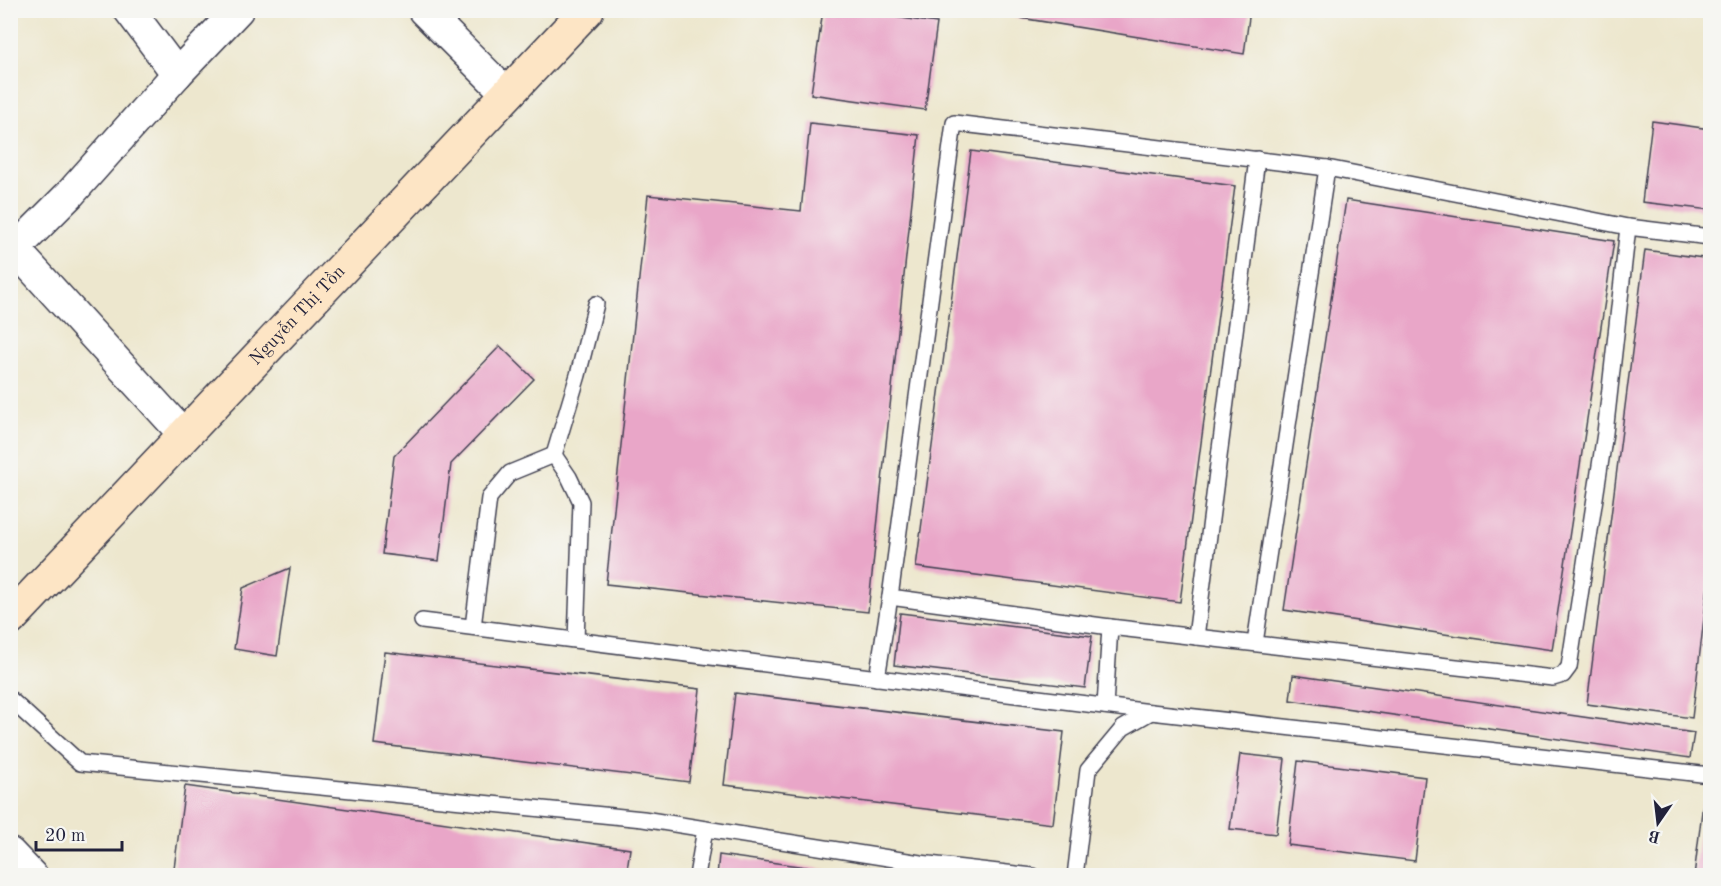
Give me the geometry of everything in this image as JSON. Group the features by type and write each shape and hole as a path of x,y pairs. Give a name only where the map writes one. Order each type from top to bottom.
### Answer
{"street":[{"path":"129,10 177,74"},
{"path":"185,436 12,249 70,194 177,74 238,10"},
{"path":"423,10 508,95"},
{"name":"Nguyễn Thị Tồn","path":"10,619 587,10"},
{"path":"10,853 32,876"}],"lane":[{"path":"877,678 954,123 1327,168 1629,227 1710,237"},
{"path":"1196,637 1257,159"},
{"path":"1255,643 1327,168"},
{"path":"890,597 1196,637 1552,678 1563,675 1569,667 1605,433 1629,227"},
{"path":"554,455 596,304"},
{"path":"473,627 489,498 510,472 554,455"},
{"path":"554,455 570,477 581,502 576,640"},
{"path":"422,621 1151,712 1710,775"},
{"path":"1105,706 1110,627"},
{"path":"10,699 80,763 643,819 919,869 1034,876"},
{"path":"1075,876 1088,770 1123,728 1151,712"},
{"path":"697,876 705,829"}],"building":[{"path":"823,10 844,10 937,23 925,110 811,94"},
{"path":"971,10 1250,10 1244,54"},
{"path":"1652,121 1710,129 1710,210 1642,202"},
{"path":"810,123 919,135 868,612 606,584 648,195 801,211"},
{"path":"971,151 1235,186 1180,602 916,567"},
{"path":"1346,200 1614,241 1552,650 1284,610"},
{"path":"1645,250 1710,259 1710,569 1692,718 1587,704"},
{"path":"500,346 534,379 451,464 439,561 382,554 394,456"},
{"path":"290,568 277,656 234,649 243,588"},
{"path":"900,613 1092,636 1085,688 894,665"},
{"path":"385,652 700,689 689,782 374,744"},
{"path":"1293,675 1694,733 1690,758 1290,700"},
{"path":"735,693 1064,732 1053,824 724,785"},
{"path":"1240,754 1285,759 1276,834 1230,829"},
{"path":"1298,761 1425,777 1415,861 1288,845"},
{"path":"185,786 630,849 626,876 173,876"},
{"path":"1703,803 1710,804 1710,876 1694,876"},
{"path":"719,855 827,870 827,876 717,876"},
{"path":"842,869 877,874 876,876 841,876"}]}
